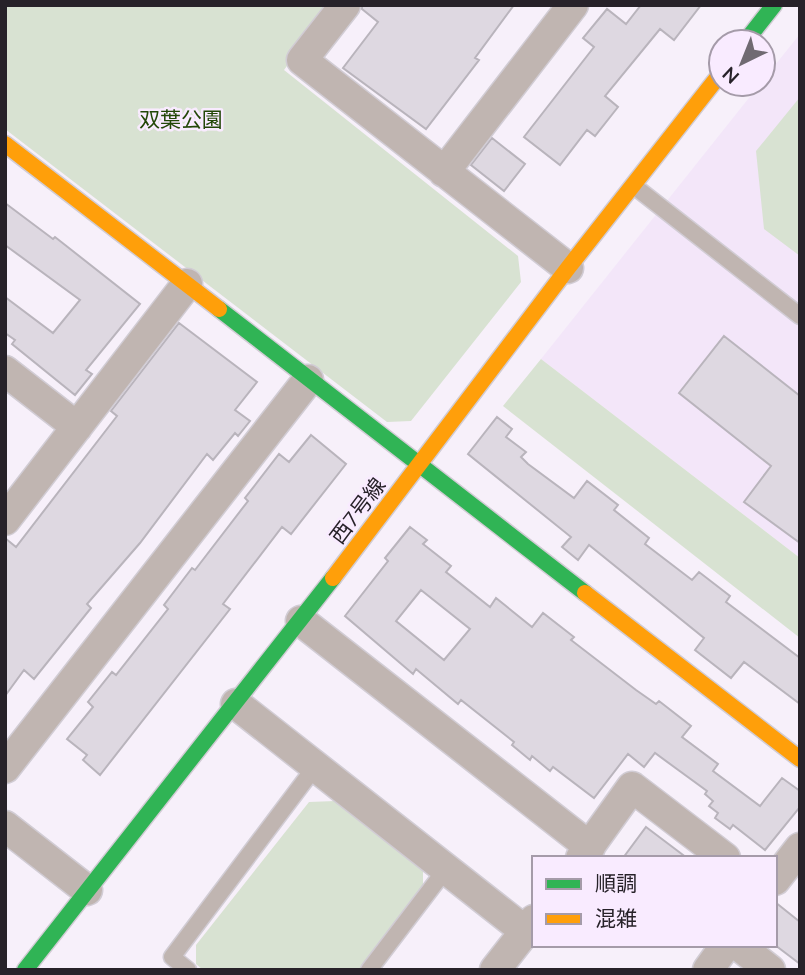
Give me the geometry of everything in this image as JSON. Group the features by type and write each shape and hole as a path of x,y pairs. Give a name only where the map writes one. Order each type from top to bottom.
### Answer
{"street":[{"path":"345,5 302,60 568,268"},
{"path":"444,172 573,5"},
{"path":"756,28 774,5"},
{"name":"西7号線","path":"25,970 301,621 568,268 707,91"},
{"path":"5,144 800,760"},
{"path":"5,520 187,284"},
{"path":"5,371 77,427"},
{"path":"5,768 308,380"},
{"path":"301,621 585,852 632,787 722,856"},
{"path":"236,704 446,869 529,925 495,970"},
{"path":"5,826 88,890"},
{"path":"777,877 800,848"},
{"path":"708,970 725,947"},
{"path":"740,947 769,970"}],"lane":[{"path":"634,186 800,316"},
{"path":"188,970 172,957 315,767"},
{"path":"369,970 446,869"}],"shaded area":[{"path":"800,34 800,558 541,359 749,98 777,98 777,63"}],"green space":[{"name":"双葉公園","path":"5,5 332,5 284,70 518,256 521,282 411,421 387,422 5,129"},
{"path":"800,97 800,256 764,229 756,151"},
{"path":"541,359 800,558 800,638 503,406"},
{"path":"335,801 423,870 423,891 362,970 203,970 196,964 196,945 309,802"}],"building":[{"path":"362,5 514,5 475,58 479,60 426,129 343,68 378,22 362,9"},
{"path":"641,5 701,5 674,40 660,29 605,96 618,107 595,136 587,130 560,165 524,137 594,47 583,38 607,9 626,24"},
{"path":"492,138 525,164 504,191 471,165"},
{"path":"5,203 53,239 55,237 140,304 86,370 92,374 75,395 12,344 15,340 5,333 5,297 53,333 80,300 5,245"},
{"path":"179,323 257,382 235,410 250,421 238,436 235,433 213,460 207,454 140,543 87,604 91,608 34,679 24,670 5,696 5,538 16,547 117,416 111,411"},
{"path":"724,336 800,396 800,543 744,502 771,466 679,393"},
{"path":"497,417 512,429 506,437 526,452 521,457 528,464 574,498 587,481 618,505 614,510 649,538 645,544 692,580 699,572 730,596 726,602 800,658 800,704 744,662 731,678 695,650 704,638 589,545 578,560 562,547 571,537 468,454"},
{"path":"311,435 346,464 291,534 282,527 223,604 230,609 100,775 83,760 87,755 67,739 93,707 88,702 112,672 116,675 168,609 164,605 192,568 195,570 248,501 245,498 279,454 289,462"},
{"path":"410,527 427,540 423,544 451,566 446,572 490,607 496,598 532,627 543,613 574,637 571,640 636,690 656,704 659,701 691,726 682,737 718,764 713,771 760,806 782,778 800,791 800,807 765,850 733,825 730,829 715,818 718,813 709,806 713,801 705,794 707,791 655,753 644,767 628,754 594,798 553,767 550,771 532,756 530,760 512,745 514,742 461,700 458,704 416,669 413,674 345,616 388,561 385,558","holes":["421,590 470,629 444,660 396,621"]},
{"path":"646,827 684,856 624,856"},
{"path":"777,904 800,922 800,964 777,947"}],"traffic: fast":[{"path":"756,28 774,5"},
{"path":"219,309 585,593"},
{"path":"25,970 333,578"}],"traffic: slow":[{"path":"333,578 568,268 707,91"},
{"path":"5,144 219,309"},
{"path":"585,593 800,759"}]}
